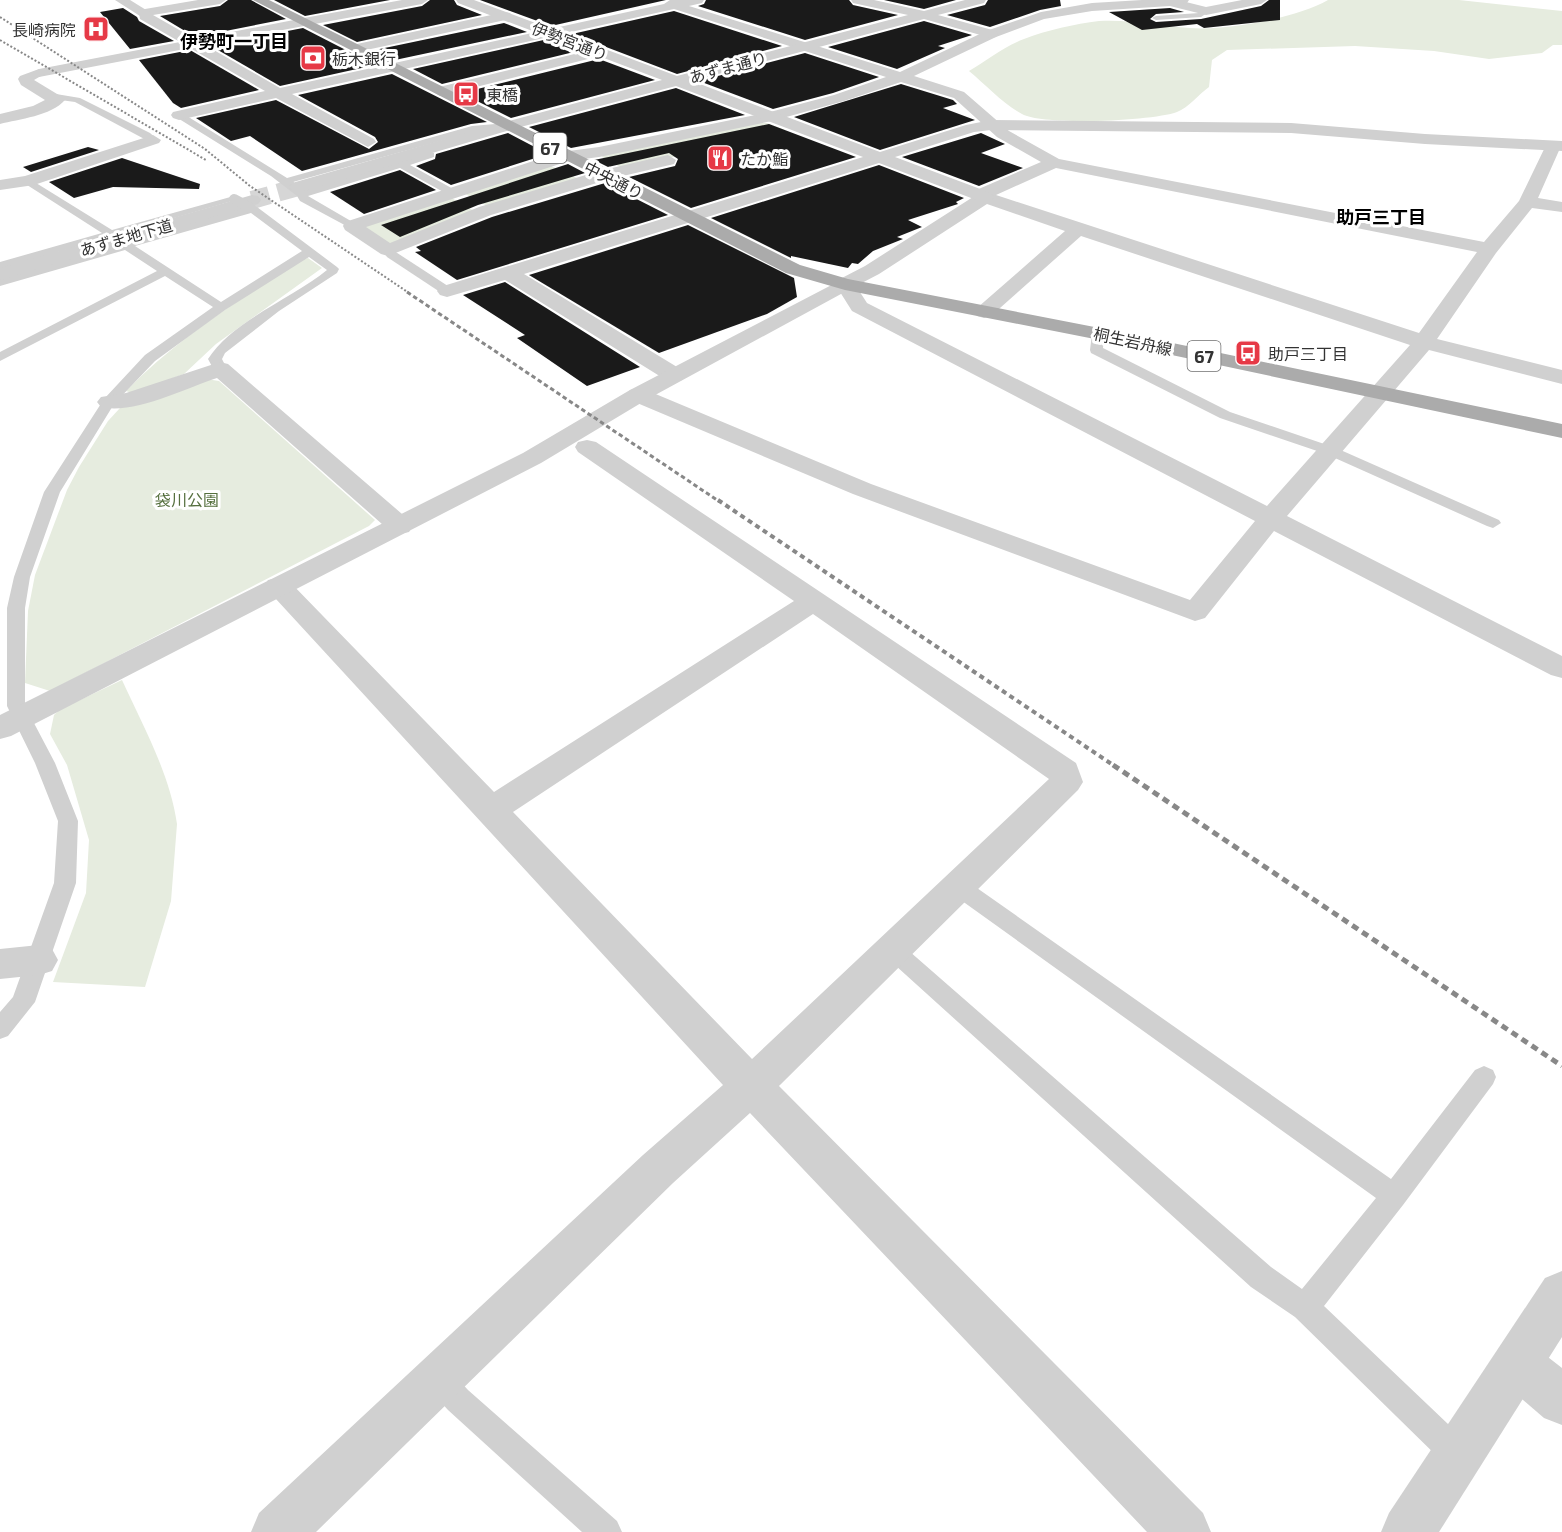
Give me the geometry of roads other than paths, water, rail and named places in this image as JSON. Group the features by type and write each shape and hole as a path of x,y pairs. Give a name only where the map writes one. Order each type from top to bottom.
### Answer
{"main road":[{"name":"中央通り","path":"260,0 604,176 793,269 845,284"},
{"name":"桐生岩舟線","path":"845,284 1098,334 1562,431"}],"street":[{"path":"121,0 192,44 368,142"},
{"path":"145,13 220,0"},
{"path":"0,119 54,103 57,100 26,82 25,79 39,73 422,0"},
{"name":"伊勢宮通り","path":"462,0 1078,230 1424,342 1562,377"},
{"path":"657,0 932,85 965,98 991,125 1054,163 1489,249"},
{"path":"179,115 698,0"},
{"path":"857,0 924,15 991,34"},
{"name":"あずま通り","path":"294,188 507,126 980,0"},
{"path":"352,226 567,156 599,152 772,116 839,98 903,76 1018,23 1056,12 1172,1 1206,11 1261,0"},
{"path":"357,48 505,16"},
{"path":"440,91 599,52"},
{"path":"904,96 932,85"},
{"path":"770,136 832,120"},
{"path":"447,291 972,128 991,125 1291,128 1425,139 1558,146 1527,202 1489,249 1424,342 1270,519 1195,612 862,489 638,395"},
{"path":"0,185 28,181 153,140"},
{"path":"352,226 388,250 485,211 604,176 682,157"},
{"path":"11,723 532,458 674,375 872,270 983,196 1054,163"},
{"path":"1527,202 1562,207"},
{"name":"あずま地下道","path":"0,274 248,204"},
{"path":"984,312 1078,230"},
{"path":"507,272 674,375"},
{"path":"845,284 859,307 1562,668"},
{"path":"109,402 129,399 220,369 400,526"},
{"path":"278,1532 658,1169 751,1086 1066,782 1064,771 587,447"},
{"path":"279,586 751,1086 1184,1532"},
{"path":"490,811 814,601"},
{"path":"0,964 39,960"},
{"path":"1408,1532 1562,1294"},
{"path":"1518,1364 1562,1400"}],"lane":[{"path":"1156,18 1201,15 1206,11"},
{"path":"56,98 77,100 153,140"},
{"path":"179,115 274,174 294,188 304,199 352,226"},
{"path":"294,188 387,152 398,151 472,129 507,126"},
{"path":"294,188 403,165 489,138 507,126"},
{"path":"368,142 387,152"},
{"path":"403,165 451,192"},
{"path":"28,181 110,234"},
{"path":"0,282 127,246 248,204"},
{"path":"0,266 110,234 248,204 333,269 331,273 274,308 220,351 215,359 220,369"},
{"path":"127,246 220,307"},
{"path":"388,250 391,255 447,291"},
{"path":"0,1029 23,1002 64,883 68,821 45,763 11,723 16,706 16,608 22,577 52,492 109,402 150,358 220,307 310,251"},
{"path":"0,357 165,272"},
{"path":"1098,334 1096,350 1162,385 1225,415 1330,452 1493,523"},
{"path":"959,887 1394,1196"},
{"path":"893,950 1261,1277 1305,1307 1458,1455"},
{"path":"1305,1307 1394,1196 1484,1077"},
{"path":"438,1378 458,1400 606,1532"}],"tunnel":[{"path":"252,200 298,187"}],"railway":[{"path":"0,17 205,149 250,186 409,293"},
{"path":"0,40 206,160"},
{"path":"407,292 720,502"},
{"path":"718,500 1116,767"},
{"path":"1113,765 1562,1066"}],"place":[{"name":"長崎病院","path":"96,29"},
{"name":"栃木銀行","path":"313,58"},
{"name":"東橋","path":"466,94"},
{"name":"たか鮨","path":"720,158"},
{"name":"助戸三丁目","path":"1248,353"}],"district":[{"name":"伊勢町一丁目","path":"234,41"},
{"name":"助戸三丁目","path":"1381,217"}],"park label":[{"name":"袋川公園","path":"187,499"}]}
